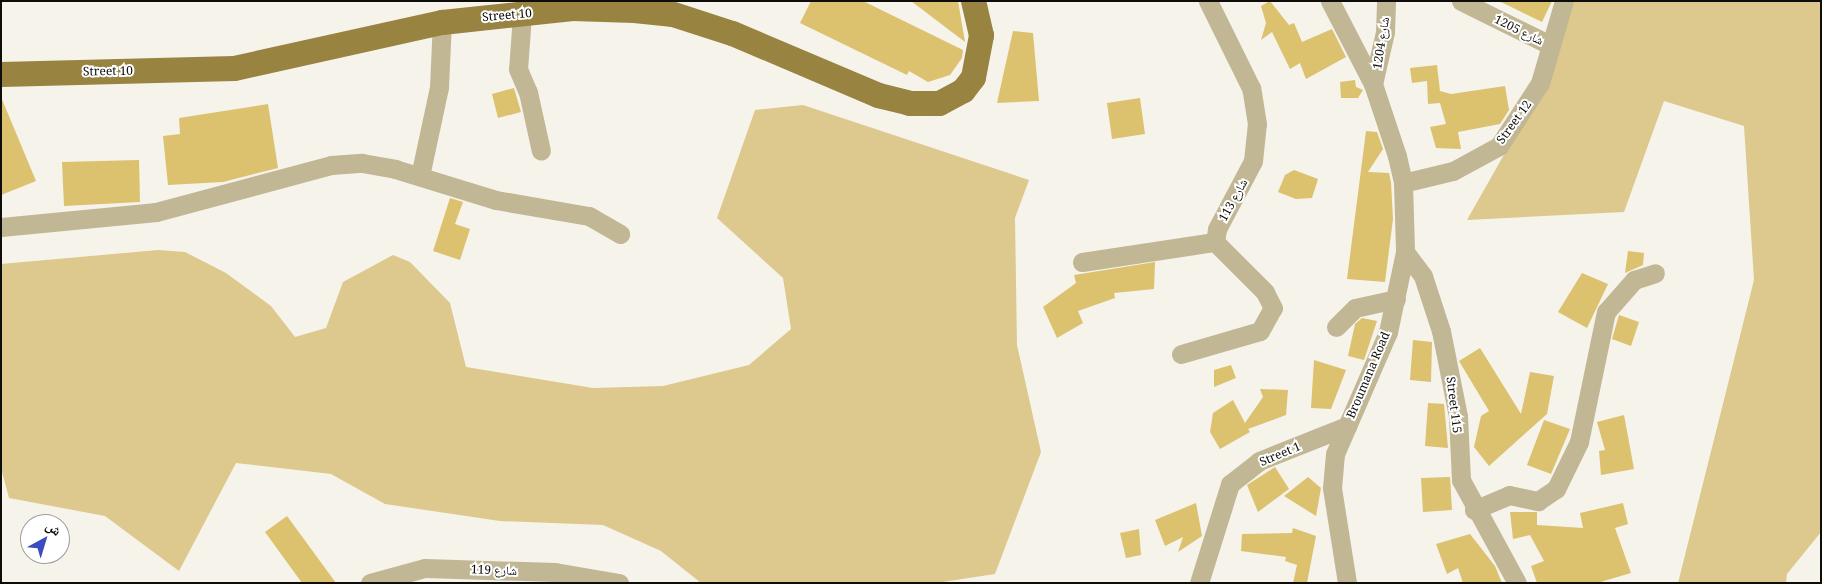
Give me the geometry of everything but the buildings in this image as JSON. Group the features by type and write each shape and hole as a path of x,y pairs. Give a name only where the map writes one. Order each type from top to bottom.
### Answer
{"main road":[{"name":"Street 10","path":"1,74 234,68 442,22 572,8 673,14 732,33 878,95 910,103 939,104 963,90 974,77 981,35 973,1"}],"street":[{"name":"شارع 113","path":"1208,1 1251,88 1257,124 1253,161 1217,229 1215,242"},
{"name":"Broumana Road","path":"1330,1 1373,84 1403,183 1405,252 1388,332 1335,454 1332,488 1347,583"},
{"name":"شارع 1204","path":"1373,84 1385,32 1386,1"},
{"name":"شارع 1205","path":"1461,1 1550,45"},
{"name":"Street 12","path":"1403,183 1453,171 1499,146 1540,83 1564,1"},
{"path":"522,14 518,69 528,92 540,151"},
{"path":"420,176 439,87 442,22"},
{"path":"1,227 164,210 331,165 362,163 420,176 496,200 589,216 620,234"},
{"path":"1082,262 1215,242 1265,292 1272,315 1260,331 1181,354"},
{"name":"Street 115","path":"1405,252 1423,276 1435,306 1456,402 1458,464 1474,510 1517,583"},
{"path":"1474,510 1509,496 1538,501 1556,489 1579,442 1606,312 1634,280 1655,272"},
{"path":"1336,327 1355,308 1396,299"},
{"name":"Street 1","path":"1198,583 1230,484 1260,461 1347,426"},
{"name":"شارع 119","path":"370,583 425,568 555,572 619,583"}],"shaded area":[{"path":"1569,1 1821,1 1821,532 1787,574 1786,583 1678,583 1754,280 1744,126 1664,101 1624,212 1467,220 1540,91"},
{"path":"803,105 1029,180 1015,218 1017,345 1041,452 995,574 936,583 701,583 661,551 603,525 500,521 385,504 331,474 236,463 179,571 105,516 9,498 1,468 1,264 158,250 185,252 226,273 271,306 295,337 326,328 343,282 393,255 410,262 450,303 466,367 593,388 663,386 749,365 791,329 783,278 717,218 755,110"}]}
